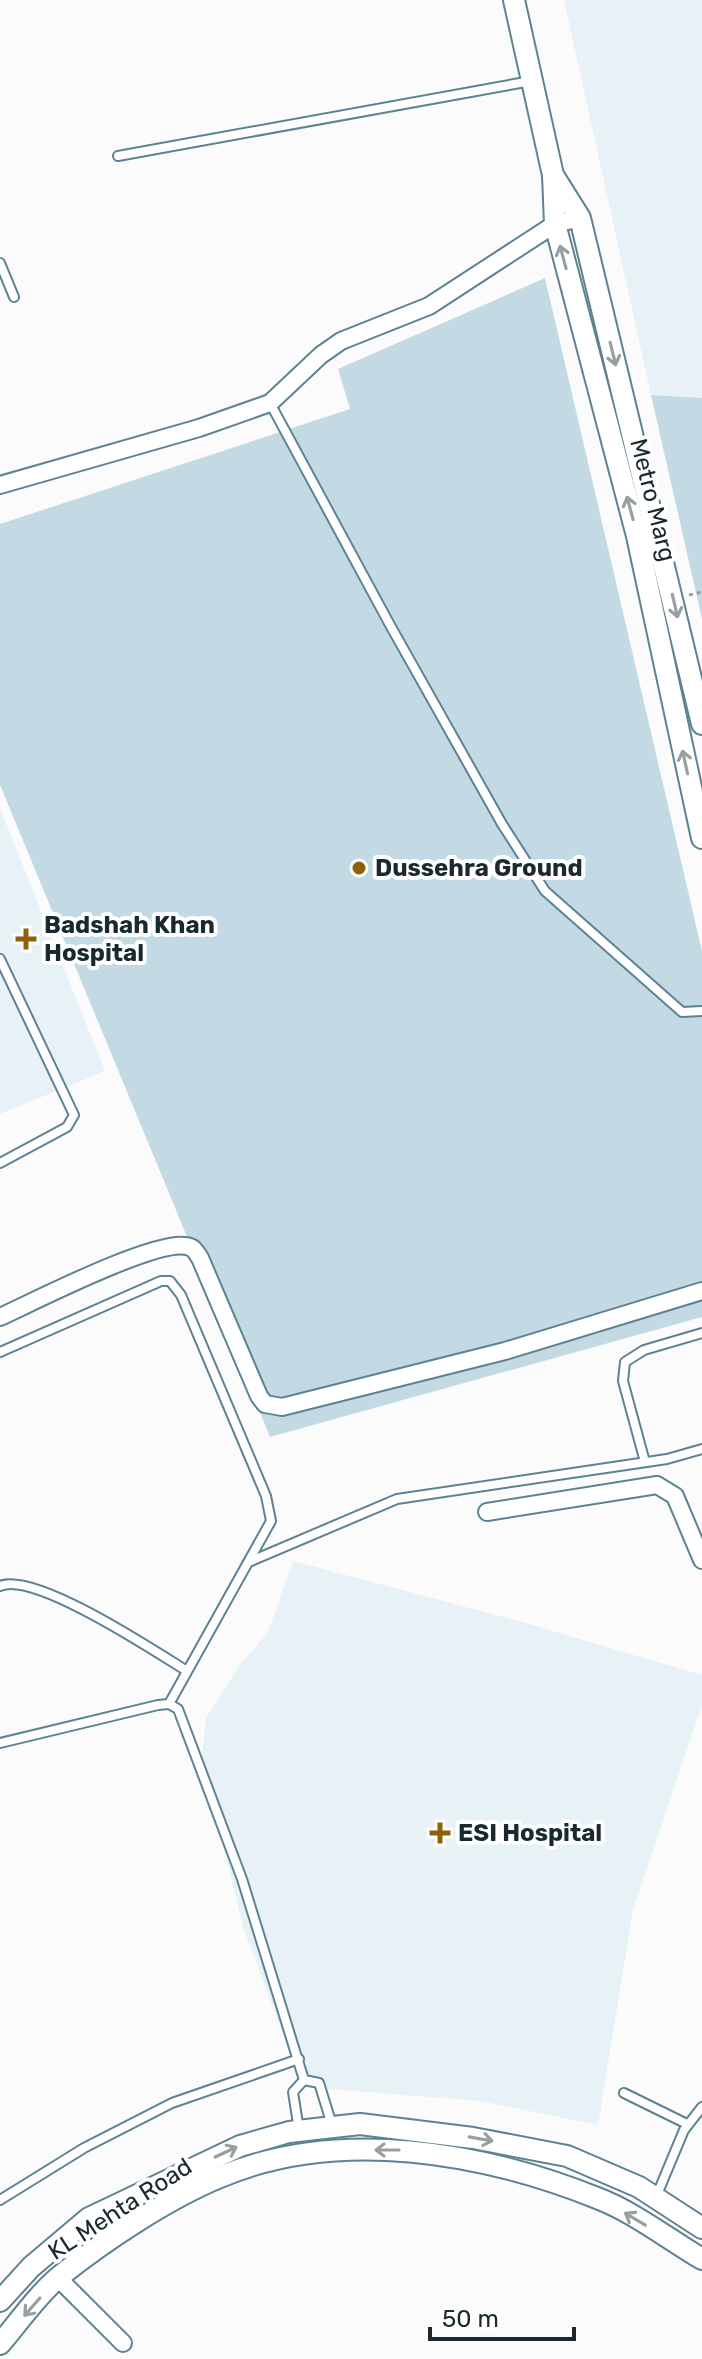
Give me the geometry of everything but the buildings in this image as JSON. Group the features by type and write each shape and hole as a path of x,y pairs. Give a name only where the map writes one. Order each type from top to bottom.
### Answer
{"street":[{"name":"Metro Marg","path":"514,0 553,175 555,224 637,536 702,838"},
{"name":"Metro Marg","path":"553,175 580,218 702,724"},
{"path":"0,485 199,428 270,403 327,350 429,306 555,224 580,218"},
{"path":"0,1317 114,1266 164,1248 185,1246 195,1249 259,1396 265,1404 282,1407 491,1354 702,1291"},
{"path":"487,1512 657,1485 675,1496 702,1560"},
{"name":"KL Mehta Road","path":"0,2301 31,2267 89,2218 240,2146 300,2131 360,2124 473,2138 567,2156 656,2197 702,2228"},
{"name":"KL Mehta Road","path":"0,2344 58,2278 138,2222 220,2177 297,2155 392,2149 504,2167 600,2198 702,2259"},
{"path":"58,2278 123,2343"}],"lane":[{"path":"118,156 532,81"},
{"path":"0,263 14,297"},
{"path":"270,403 420,678 545,891 682,1012 702,1011"},
{"path":"0,959 74,1115 67,1127 0,1163"},
{"path":"0,1352 152,1284 170,1281 177,1286 266,1496 271,1521 169,1704 0,1743"},
{"path":"645,1462 623,1381 625,1362 644,1350 702,1333"},
{"path":"250,1562 397,1499 645,1462 702,1449"},
{"path":"0,1586 10,1582 28,1583 112,1625 187,1671"},
{"path":"169,1704 183,1716 242,1879 304,2080"},
{"path":"0,2200 84,2148 160,2109 299,2059"},
{"path":"304,2080 319,2083 333,2127"},
{"path":"300,2131 293,2092 304,2080"},
{"path":"624,2093 687,2124"},
{"path":"656,2197 687,2124 702,2107"}],"shaded area":[{"path":"564,0 702,0 702,398 651,395"},
{"name":"Dussehra Ground","path":"545,278 702,951 702,1317 270,1437 0,785 0,524 350,409 338,369"},
{"path":"651,395 702,398 702,619"},
{"name":"Badshah Khan Hospital","path":"0,808 105,1071 0,1114"},
{"name":"ESI Hospital","path":"293,1561 522,1622 702,1675 702,1705 633,1910 598,2125 480,2101 303,2087 243,1927 202,1757 206,1718 239,1666 268,1632"}],"place":[{"name":"Dussehra Ground","path":"359,868"},
{"name":"Badshah Khan Hospital","path":"26,939"},
{"name":"ESI Hospital","path":"440,1833"}]}
